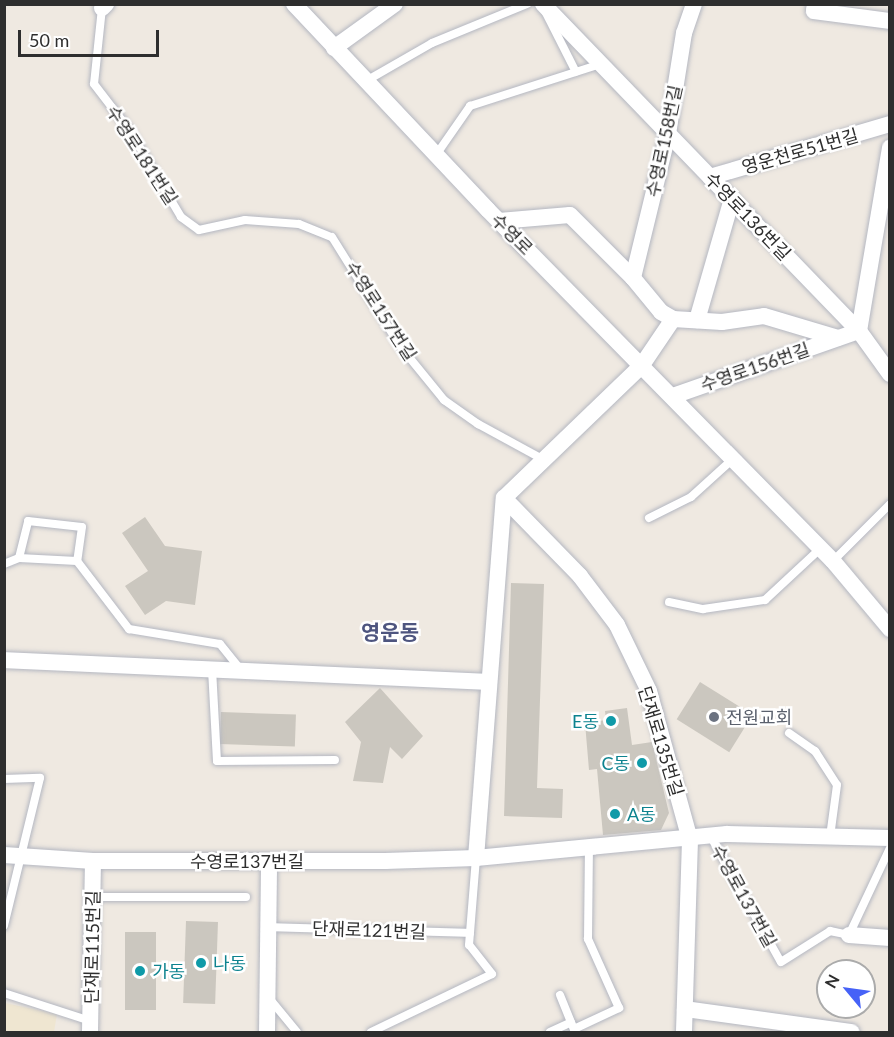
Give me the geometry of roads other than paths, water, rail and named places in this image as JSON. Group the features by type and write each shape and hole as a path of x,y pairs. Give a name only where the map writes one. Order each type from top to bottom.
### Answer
{"street":[{"name":"수영로","path":"294,4 499,221 821,548 890,629"},
{"path":"334,48 395,4"},
{"name":"수영로158번길","path":"633,278 668,134 684,33 694,4"},
{"path":"815,4 814,11 890,21"},
{"name":"수영로136번길","path":"544,5 859,331 890,374"},
{"name":"영운천로51번길","path":"710,177 890,124"},
{"path":"859,331 890,148"},
{"path":"697,320 732,199"},
{"path":"476,858 504,498 642,365 673,319 662,312 633,278 570,215 499,221"},
{"name":"수영로156번길","path":"673,319 722,322 764,316 838,338"},
{"name":"수영로156번길","path":"673,396 859,331"},
{"name":"단재로135번길","path":"504,498 580,576 617,625 648,691 690,840 684,1032"},
{"path":"4,660 488,682"},
{"name":"수영로137번길","path":"12,855 93,861 476,858 711,837 890,838"},
{"name":"단재로115번길","path":"91,1027 93,861"},
{"path":"267,1032 269,861"},
{"path":"849,935 890,938"},
{"path":"686,1009 851,1032"}],"lane":[{"path":"366,81 432,43 527,4"},
{"path":"544,5 547,21 576,72"},
{"name":"수영로181번길","path":"104,7 94,84 130,131 181,217 199,230"},
{"path":"436,155 470,106 601,64"},
{"name":"수영로157번길","path":"199,230 245,220 299,224 332,237 400,346 444,400 478,424 544,460"},
{"path":"649,518 691,497 734,458"},
{"path":"833,561 890,504"},
{"path":"20,558 28,521 82,527 77,561 129,629 220,644 241,671"},
{"path":"669,602 703,609 765,600 821,548"},
{"path":"4,564 20,558 77,561"},
{"path":"212,669 217,761 335,760"},
{"path":"789,733 815,751 837,785 830,837"},
{"path":"4,779 40,778 12,855 4,926"},
{"name":"수영로137번길","path":"711,837 781,962 830,931 849,935"},
{"path":"550,1032 574,1028 619,1008 588,939 589,848"},
{"path":"849,935 890,848"},
{"path":"371,1032 492,974 469,945 476,858"},
{"path":"93,897 246,897"},
{"name":"단재로121번길","path":"268,927 470,933"},
{"path":"4,993 91,1027"},
{"path":"560,995 574,1028"},
{"path":"268,996 297,1032"}],"place":[{"name":"전원교회","path":"714,717"},
{"name":"E동","path":"611,721"},
{"name":"C동","path":"642,763"},
{"name":"A동","path":"615,814"},
{"name":"나동","path":"201,963"},
{"name":"가동","path":"140,971"}],"district":[{"name":"영운동","path":"390,632"}]}
